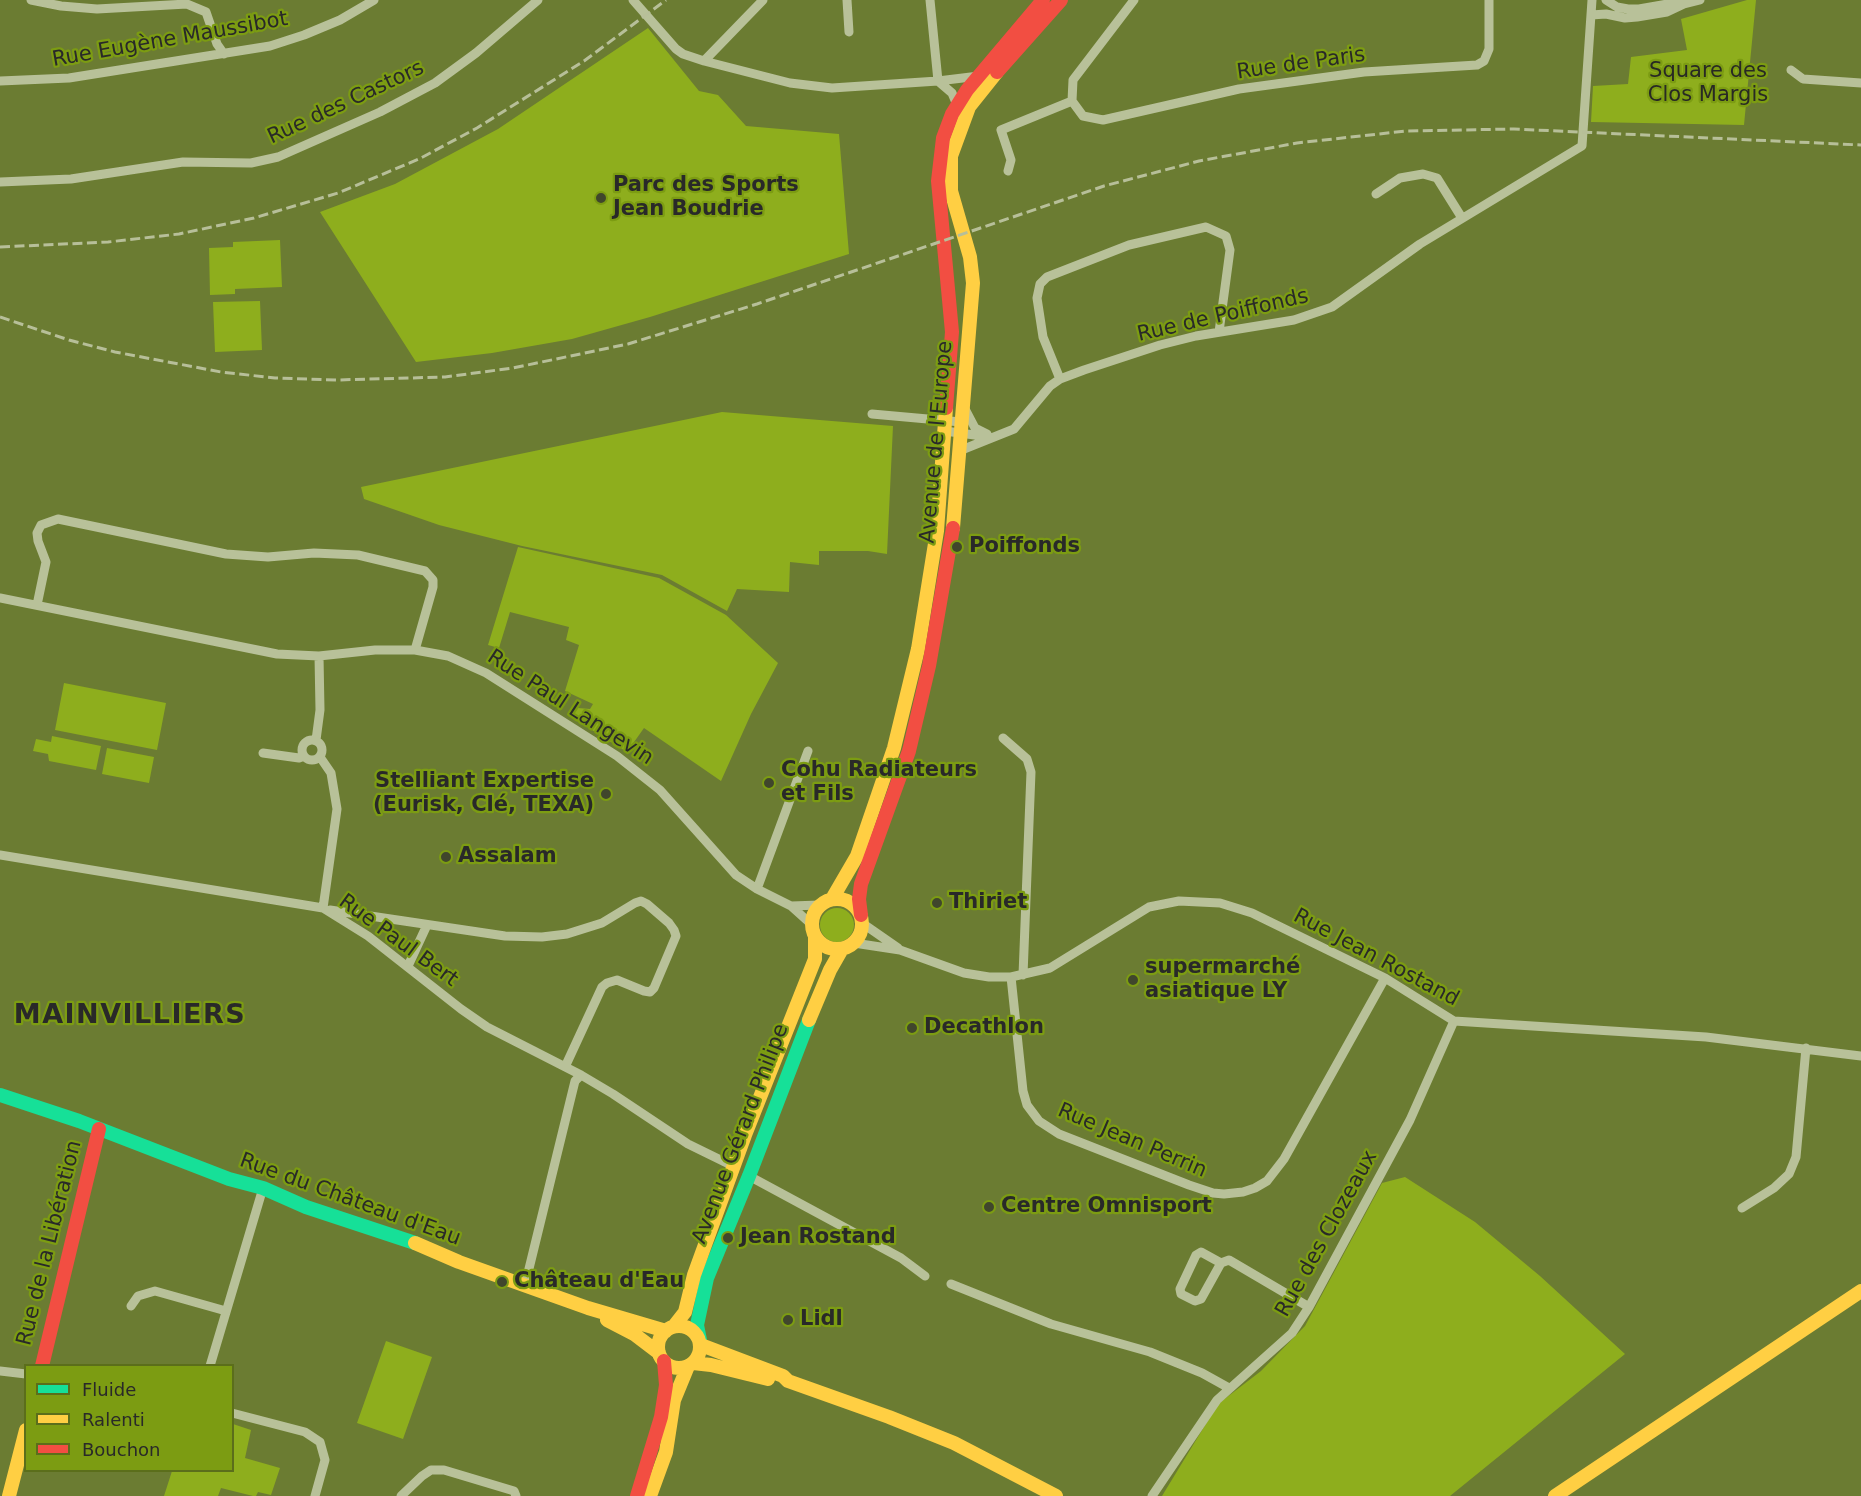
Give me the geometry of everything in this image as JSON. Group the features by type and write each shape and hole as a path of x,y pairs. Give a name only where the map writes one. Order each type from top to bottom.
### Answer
{"main road":[{"name":"Avenue de l'Europe","path":"826,902 857,856 894,748 918,649 932,569 946,426 952,320 938,172 943,138 957,105 1043,0"},
{"name":"Avenue de l'Europe","path":"861,919 859,899 861,884 909,751 929,666 952,534 973,283 972,270 951,191 951,156 969,107 1061,0"},
{"path":"846,901 852,904 861,919 861,930 848,946 827,948 813,931 815,911 826,902 846,901"},
{"name":"Avenue Gérard Philipe","path":"670,1328 685,1312 694,1275 814,959 813,931"},
{"name":"Avenue Gérard Philipe","path":"700,1342 697,1325 707,1278 749,1176 805,1028 830,970 848,946"},
{"name":"Rue du Château d'Eau","path":"0,1095 99,1129 219,1175 263,1188 306,1207 432,1249 459,1262 588,1308 670,1328"},
{"name":"Rue de la Libération","path":"42,1364 99,1129"},
{"path":"1555,1496 1861,1292"},
{"name":"Rue du Château d'Eau","path":"588,1308 634,1334 662,1357"},
{"path":"637,1496 661,1417 666,1381 660,1339 670,1328 687,1327 697,1335 700,1342 699,1355 690,1365 674,1400 666,1452 650,1496"},
{"path":"700,1342 783,1376 788,1381 954,1443 1056,1496"},
{"path":"662,1357 675,1368 711,1365 781,1382 788,1381"},
{"path":"9,1496 24,1438"}],"street":[{"path":"31,0 61,6 97,9 187,4 206,12 217,44 224,54"},
{"name":"Rue Eugène Maussibot","path":"0,81 69,78 270,46 340,21 374,0"},
{"name":"Rue des Castors","path":"0,182 96,176 183,162 251,163 278,157 380,112 435,83 476,53 538,0"},
{"path":"633,0 683,54 790,83 832,88 979,76"},
{"path":"704,61 763,0"},
{"path":"847,0 849,32"},
{"path":"930,0 938,81 952,93 957,105"},
{"path":"1008,171 1011,160 1001,130 1072,101 1073,80 1134,0"},
{"name":"Rue de Paris","path":"1072,101 1083,116 1103,120 1239,89 1364,72 1476,65 1484,61 1489,49 1489,0"},
{"path":"1684,4 1673,3 1639,9 1592,1 1591,15 1637,17 1667,12 1700,0"},
{"name":"Rue de Poiffonds","path":"959,452 1014,429 1050,386 1060,379 1160,345 1219,332 1294,320 1332,308 1420,244 1582,146 1591,15"},
{"path":"1791,70 1803,80 1861,83"},
{"path":"1376,194 1400,178 1423,174 1437,178 1462,218"},
{"path":"1060,379 1043,337 1037,298 1040,284 1047,277 1129,245 1206,226 1226,236 1230,250 1219,332"},
{"path":"963,404 975,428 995,437"},
{"path":"872,414 961,428 995,437"},
{"path":"37,605 46,562 37,533 41,525 58,519 226,554 268,557 314,553 358,555 425,571 433,580 433,587 415,650"},
{"name":"Rue Paul Langevin","path":"0,598 277,654 319,656 375,650 415,650 448,656 486,673 617,756 660,790 736,875 757,889 791,906 813,931"},
{"path":"319,656 320,710 316,740 322,749 320,757 331,773 337,808 325,909 505,936 555,936 602,923 641,901 669,923 674,930 675,940 654,988 650,992 617,980 606,983 602,987 565,1067"},
{"path":"1003,738 1027,759 1032,772 1023,975"},
{"path":"304,756 302,750 304,743 316,740"},
{"path":"757,889 808,751"},
{"path":"263,753 299,758 304,756 313,760 320,757"},
{"name":"Rue Paul Bert","path":"0,855 325,909 368,936 461,1009 488,1027 581,1075 614,1094 688,1144 735,1167"},
{"name":"Rue Jean Rostand","path":"848,946 900,950 964,973 989,977 1011,977 1050,968 1149,907 1197,900 1220,903 1252,913 1385,978 1454,1021 1706,1037 1861,1056"},
{"name":"Rue Paul Langevin","path":"791,906 826,902"},
{"path":"368,936 367,927 373,915"},
{"name":"Rue Jean Rostand","path":"861,919 900,950"},
{"path":"408,966 427,925"},
{"name":"Rue Jean Perrin","path":"1011,977 1023,1091 1028,1105 1039,1121 1059,1134 1189,1185 1218,1194 1243,1192 1267,1181 1284,1159 1385,978"},
{"name":"Rue des Clozeaux","path":"1152,1496 1217,1400 1292,1334 1410,1120 1454,1021"},
{"path":"1742,1208 1789,1174 1796,1157 1806,1048"},
{"path":"525,1285 575,1081 581,1075"},
{"path":"749,1176 901,1258 925,1276"},
{"path":"210,1364 263,1188"},
{"path":"1221,1263 1201,1252 1196,1255 1180,1289 1181,1294 1195,1301 1201,1299 1221,1263 1229,1260 1309,1306"},
{"path":"951,1284 1051,1324 1150,1352 1202,1373 1229,1388"},
{"path":"131,1306 138,1296 155,1291 226,1311"},
{"path":"0,1371 24,1374"},
{"path":"234,1414 305,1432 320,1442 325,1460 315,1496"},
{"path":"401,1496 431,1470 444,1470 514,1491 516,1496"}],"green space":[{"name":"Square des Clos Margis","path":"1747,0 1756,0 1744,125 1591,122 1593,86 1628,84 1631,57 1687,50 1681,19"},
{"name":"Parc des Sports Jean Boudrie","path":"648,28 699,91 718,95 746,126 839,134 849,254 650,317 572,339 492,353 416,362 320,212 395,184 498,129"},
{"path":"280,240 282,287 235,289 235,294 210,295 209,248 233,247 233,242"},
{"path":"260,301 262,350 215,352 213,302"},
{"path":"722,412 893,426 887,554 868,551 819,551 819,565 790,562 789,592 737,589 727,611 662,575 522,546 439,525 364,499 361,487"},
{"path":"518,547 659,578 726,615 778,663 751,714 721,781 644,728 627,752 568,715 578,708 590,709 593,704 565,691 579,645 566,640 569,627 510,612 499,648 488,645"},
{"path":"64,683 166,703 157,750 55,730"},
{"path":"52,736 101,746 96,770 49,761 48,754 33,751 36,739 51,742"},
{"path":"107,748 154,757 149,783 102,774"},
{"path":"837,908 849,913 854,925 849,937 837,942 825,937 820,925 825,913"},
{"path":"1405,1177 1475,1222 1540,1276 1625,1354 1450,1496 1162,1496 1218,1404 1261,1371 1305,1326 1382,1183"},
{"path":"386,1341 432,1357 403,1439 357,1423"},
{"path":"234,1424 251,1430 245,1458 280,1468 271,1495 258,1492 256,1496 253,1496 221,1488 218,1496 164,1496 172,1472 234,1472"}],"railway":[{"path":"0,247 108,242 179,234 254,218 338,193 419,159 477,128 584,61 666,0"},
{"path":"0,317 69,340 115,352 221,372 275,378 336,380 445,377 513,368 628,344 757,304 1104,186 1199,161 1297,143 1406,131 1514,129 1861,145"}],"traffic: fast":[{"path":"700,1340 697,1325 707,1278 809,1020"},
{"path":"0,1095 79,1121 229,1179 263,1188 306,1207 415,1243"}],"traffic: slow":[{"path":"953,528 973,283 970,257 951,191 951,156 969,107 997,72"},
{"path":"832,899 857,856 894,748 918,649 937,531 946,408"},
{"path":"832,899 842,899 855,906 862,919 862,924 862,929 855,942 842,949 832,949 823,945 816,938 812,929 812,919 816,910 823,903 832,899"},
{"path":"674,1326 685,1312 694,1275 745,1135 815,959 815,937"},
{"path":"809,1020 830,970 842,949"},
{"path":"415,1243 459,1262 588,1308 666,1331"},
{"path":"1555,1496 1861,1291"},
{"path":"607,1320 634,1334 659,1353"},
{"path":"679,1326 687,1327 694,1332 699,1339 700,1347 699,1355 694,1362 687,1367 679,1368 671,1367 664,1362 659,1355 658,1347 659,1339 664,1332 671,1327 679,1326"},
{"path":"701,1345 783,1376 788,1381 954,1443 1056,1496"},
{"path":"693,1363 768,1379"},
{"path":"650,1496 666,1452 674,1400 688,1366"},
{"path":"9,1496 24,1438"}],"traffic: jam":[{"path":"946,408 952,332 938,181 943,138 952,114 967,90 1043,0"},
{"path":"997,72 1061,0"},
{"path":"861,915 859,899 861,884 909,751 929,666 953,528"},
{"path":"42,1364 99,1129"},
{"path":"637,1496 661,1417 666,1385 664,1361"}],"place":[{"name":"Parc des Sports Jean Boudrie","path":"601,198"},
{"name":"Poiffonds","path":"957,547"},
{"name":"Cohu Radiateurs et Fils","path":"769,783"},
{"name":"Stelliant Expertise (Eurisk, Clé, TEXA)","path":"606,794"},
{"name":"Assalam","path":"446,857"},
{"name":"Thiriet","path":"937,903"},
{"name":"supermarché asiatique LY","path":"1133,980"},
{"name":"Decathlon","path":"912,1028"},
{"name":"Centre Omnisport","path":"989,1207"},
{"name":"Jean Rostand","path":"728,1238"},
{"name":"Château d'Eau","path":"502,1282"},
{"name":"Lidl","path":"788,1320"}],"district":[{"name":"MAINVILLIERS","path":"130,1016"}]}
